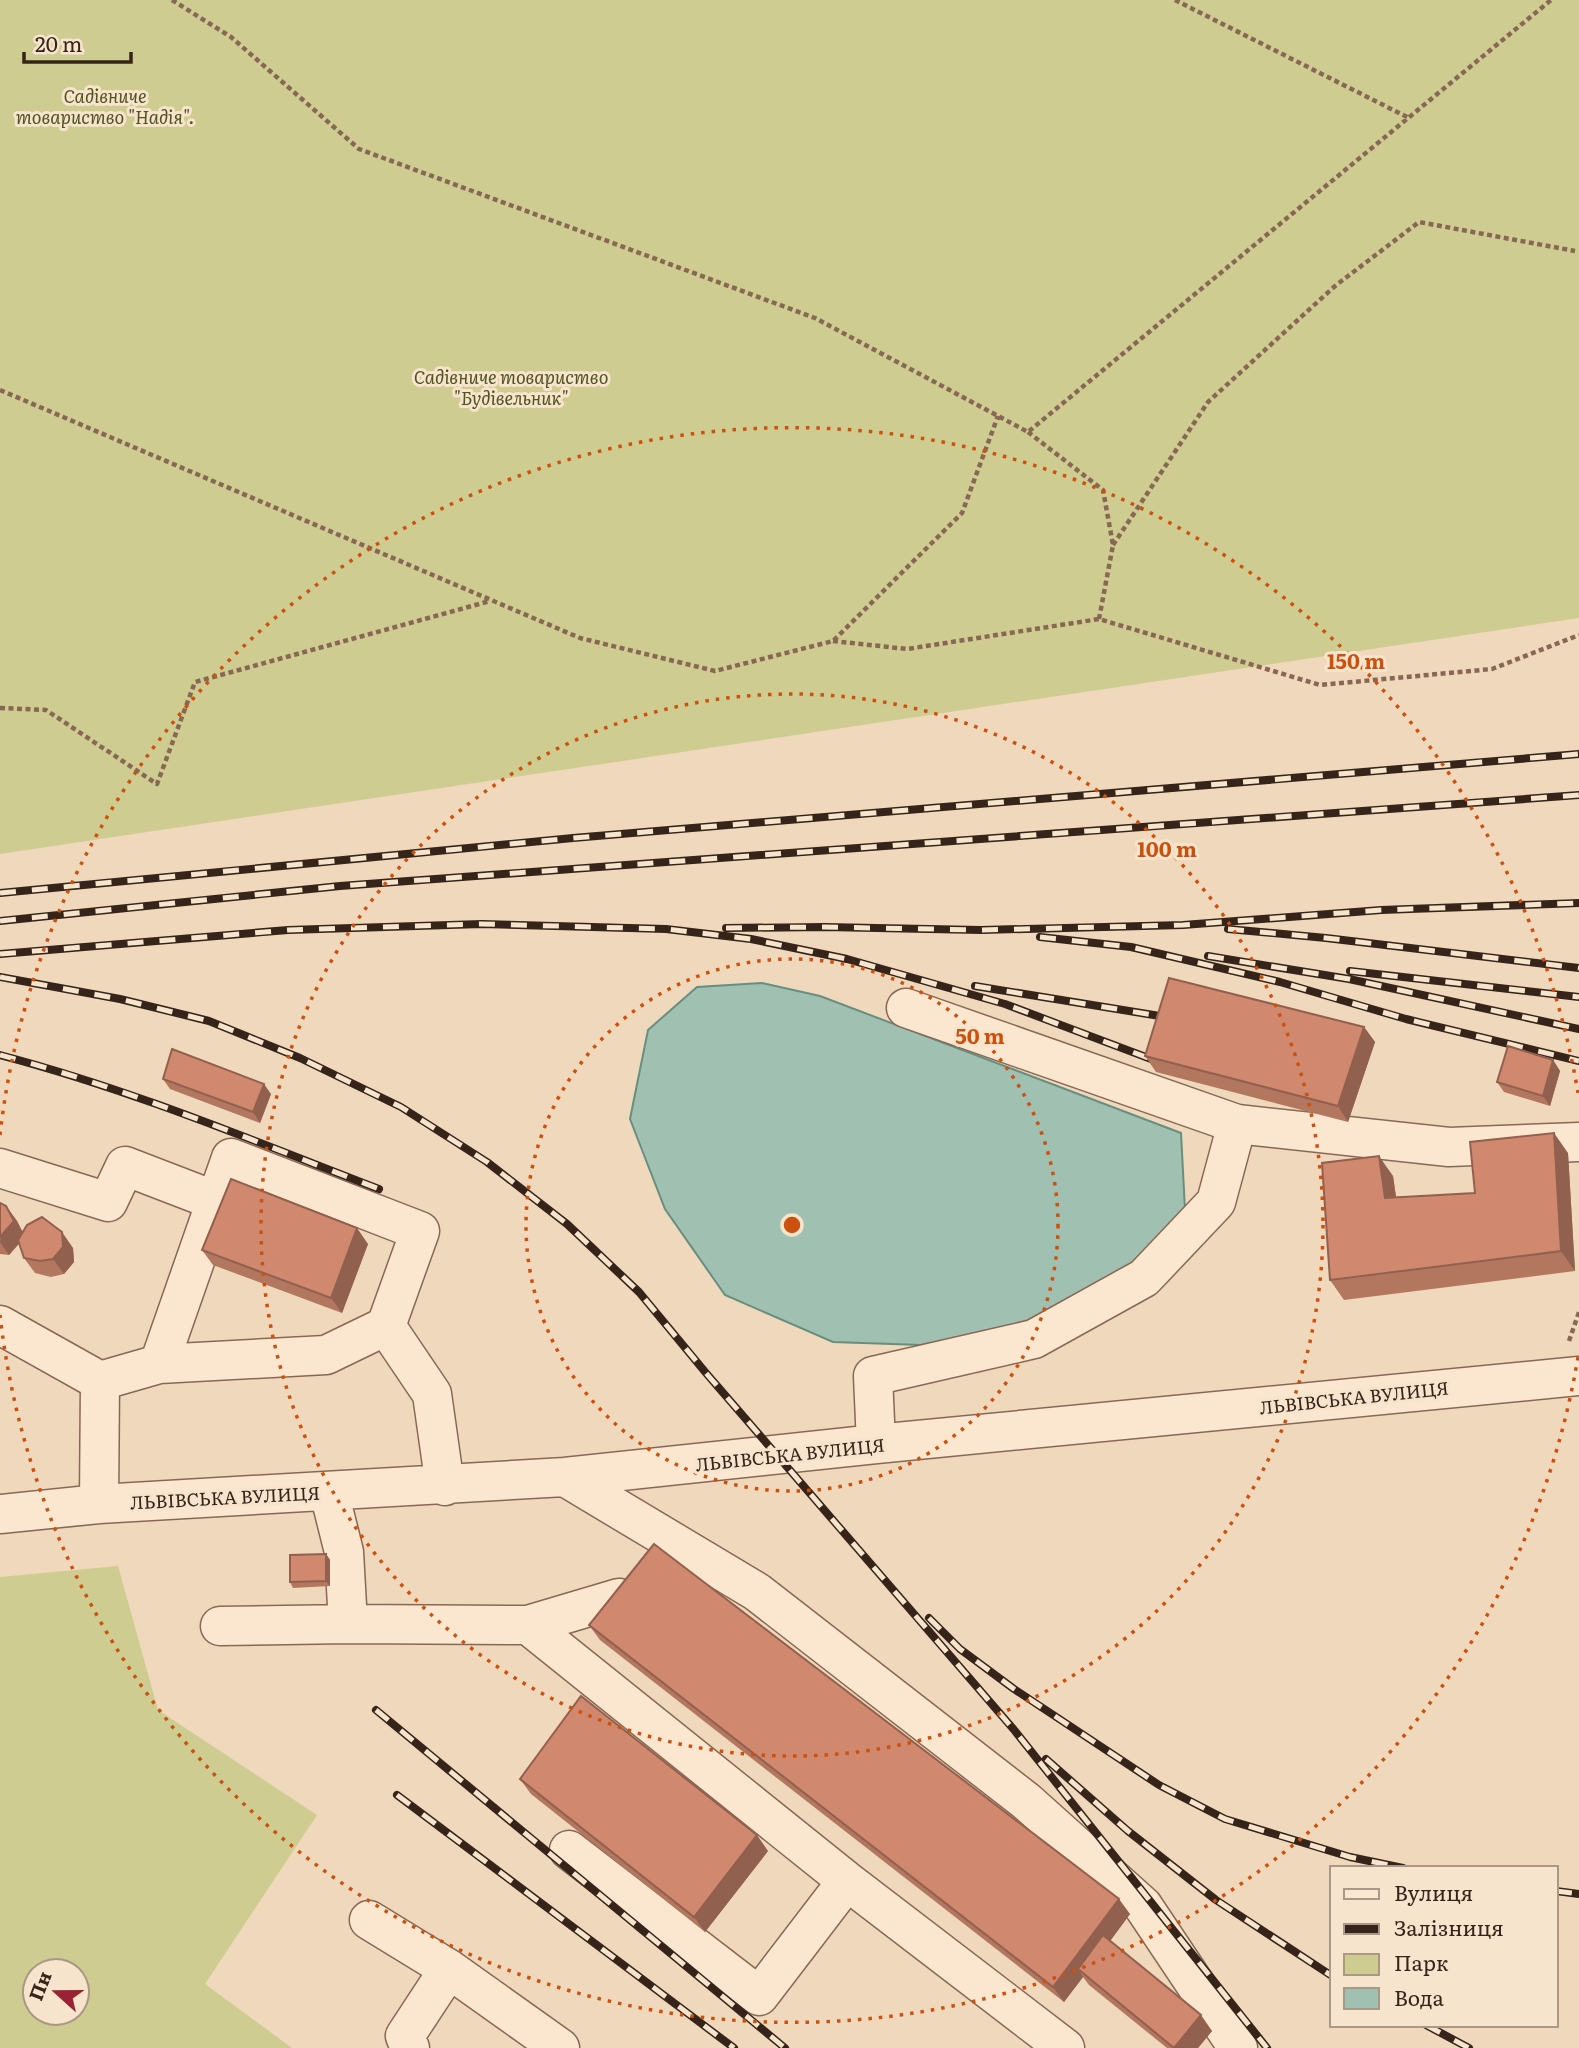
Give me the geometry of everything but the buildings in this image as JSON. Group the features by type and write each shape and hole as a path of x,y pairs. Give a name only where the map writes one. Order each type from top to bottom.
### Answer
{"street":[{"path":"906,1008 1237,1124 1449,1147 1579,1142"},
{"path":"876,1444 873,1376 1034,1339 1144,1278 1216,1202 1237,1124"},
{"path":"0,1325 100,1381 159,1364 326,1355 386,1326 420,1231 231,1158 159,1364"},
{"path":"0,1168 108,1202 125,1166 216,1201"},
{"path":"386,1326 432,1394 445,1486"},
{"name":"ЛЬВІВСЬКА ВУЛИЦЯ","path":"0,1514 99,1504 565,1478 876,1444 1579,1376"},
{"path":"99,1504 100,1381"},
{"path":"565,1478 757,1592 1026,1801 1143,1906 1238,2048"},
{"path":"329,1492 344,1552 348,1624"},
{"path":"220,1626 528,1625 618,1598"},
{"path":"528,1625 847,1881 1065,2048"},
{"path":"569,1850 759,1996 847,1881"},
{"path":"369,1920 449,1969 560,2048"},
{"path":"410,2048 405,2036 449,1969"}],"path":[{"path":"172,0 231,37 359,149 815,318 1028,432 1103,490 1113,545 1099,620"},
{"path":"1175,0 1409,118"},
{"path":"1028,432 1551,0"},
{"path":"1113,545 1208,402 1335,286 1419,222 1576,251"},
{"path":"0,390 580,638 715,671 833,641 907,649 1099,620 1320,685 1492,669 1579,635"},
{"path":"833,641 962,513 998,416"},
{"path":"0,708 46,710 157,784 195,682 491,600"}],"green space":[{"name":"Садівниче товариство \"Будівельник\"","path":"0,0 1579,0 1579,618 0,854"},
{"path":"118,1566 158,1710 317,1815 205,1984 292,2048 0,2048 0,1577"}],"water":[{"path":"762,983 820,996 1181,1133 1185,1210 1115,1282 1026,1327 921,1345 833,1342 725,1295 665,1209 630,1119 648,1030 697,987"}],"railway":[{"path":"0,893 573,838 1579,754"},
{"path":"0,921 340,886 1579,795"},
{"path":"726,928 981,930 1183,925 1381,910 1579,903"},
{"path":"0,954 288,930 482,924 666,929 751,939 847,959 1005,1004 1159,1062"},
{"path":"1228,929 1579,968"},
{"path":"1040,937 1131,947 1280,982 1406,1019 1579,1061"},
{"path":"1208,956 1349,979 1579,1029"},
{"path":"1350,971 1579,997"},
{"path":"0,977 120,999 209,1021 300,1058 401,1107 487,1162 567,1224 639,1292 1015,1731 1267,2048"},
{"path":"975,986 1172,1018"},
{"path":"0,1055 144,1100 379,1189"},
{"path":"929,1618 960,1649 1014,1689 1159,1785 1225,1819 1350,1857 1393,1866"},
{"path":"376,1710 785,2048"},
{"path":"1046,1759 1128,1831 1216,1900 1330,1975"},
{"path":"397,1795 734,2048"},
{"path":"1558,1891 1579,1894"},
{"path":"1430,2027 1469,2048"}],"park label":[{"name":"Садівниче товариство \"Надія\".","path":"105,105"}]}
